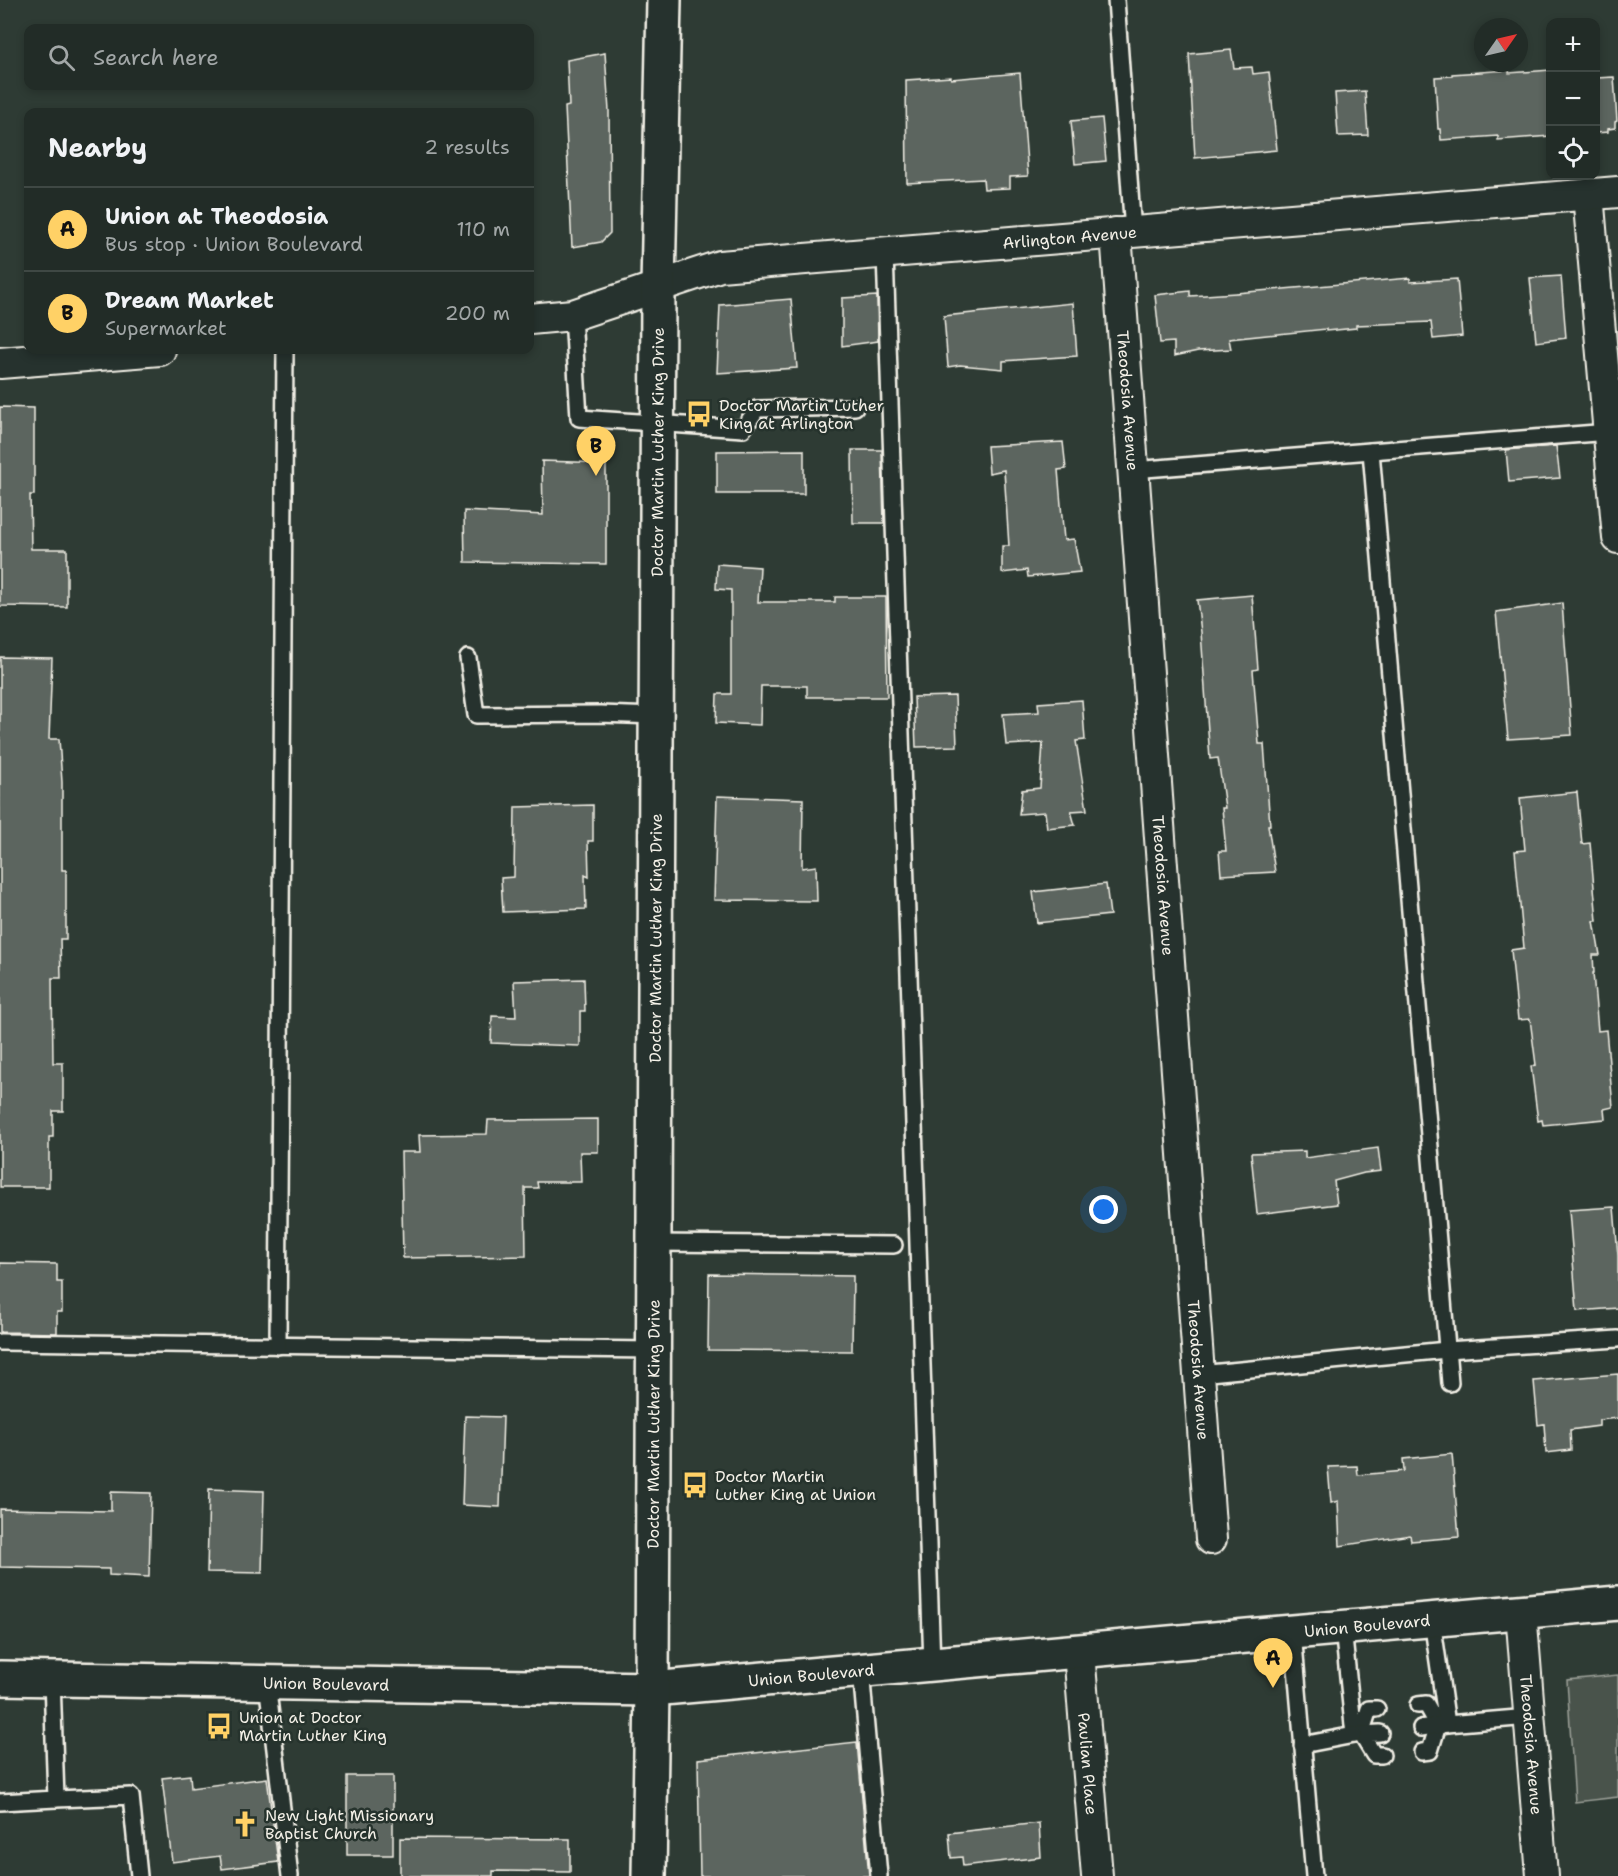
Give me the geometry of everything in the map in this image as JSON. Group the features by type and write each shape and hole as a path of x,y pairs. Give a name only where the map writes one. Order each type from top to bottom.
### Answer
{"main road":[{"name":"Doctor Martin Luther King Drive","path":"649,1876 654,1350 658,288 664,0"},
{"name":"Union Boulevard","path":"0,1678 652,1689 1618,1603"}],"street":[{"name":"Arlington Avenue","path":"534,319 573,315 720,266 1618,192"},
{"path":"1588,194 1618,538"},
{"name":"Theodosia Avenue","path":"1124,232 1133,470 1211,1539"},
{"path":"0,363 111,354"},
{"name":"Theodosia Avenue","path":"1521,1611 1542,1876"},
{"name":"Paulian Place","path":"1079,1652 1097,1876"}],"lane":[{"path":"1116,0 1124,232"},
{"path":"885,253 932,1665"},
{"path":"573,315 579,418 743,429 757,409 855,407"},
{"path":"278,1346 285,354"},
{"path":"1133,470 1609,432"},
{"path":"1371,451 1450,1383"},
{"path":"468,658 476,715 656,716"},
{"path":"653,1243 894,1245"},
{"path":"1199,1374 1447,1350 1618,1339"},
{"path":"0,1342 654,1350"},
{"path":"1422,1752 1430,1751 1443,1725 1432,1620"},
{"path":"1342,1628 1358,1735 1374,1755 1382,1755"},
{"path":"1293,1632 1314,1876"},
{"path":"861,1670 879,1876"},
{"path":"52,1679 56,1800"},
{"path":"267,1682 290,1876"},
{"path":"1418,1705 1426,1704 1443,1725"},
{"path":"1358,1735 1369,1709 1377,1709"},
{"path":"1421,1728 1529,1717"},
{"path":"1302,1745 1380,1733"},
{"path":"0,1802 131,1796 139,1876"}],"shaded area":[{"path":"1618,1675 1618,1797 1575,1802 1567,1680"}],"building":[{"path":"1231,50 1234,68 1252,67 1253,74 1269,72 1277,150 1195,158 1189,54"},
{"path":"605,53 609,111 610,233 601,242 572,247 565,107 569,106 567,60"},
{"path":"1546,70 1546,136 1498,140 1498,136 1441,140 1440,129 1438,129 1435,77 1452,76 1452,74"},
{"path":"1020,73 1028,176 1010,177 1010,188 984,189 983,179 907,183 906,80"},
{"path":"1614,77 1617,121 1615,128 1600,133 1600,126 1600,78"},
{"path":"1365,91 1368,135 1338,136 1335,93"},
{"path":"1102,118 1106,161 1075,164 1071,121"},
{"path":"1561,276 1566,338 1536,342 1530,278"},
{"path":"1410,278 1410,282 1457,279 1462,336 1433,339 1431,322 1356,325 1356,328 1229,339 1231,349 1198,351 1174,356 1174,342 1160,343 1155,295 1190,291 1190,296 1236,293"},
{"path":"877,296 878,341 842,346 842,298"},
{"path":"791,299 797,368 717,373 720,305"},
{"path":"1073,303 1077,356 1003,361 1003,369 960,365 948,367 944,316"},
{"path":"0,407 34,408 34,495 30,495 31,549 67,549 67,607 0,606"},
{"path":"1063,442 1066,469 1058,470 1064,540 1074,539 1080,572 1028,577 1027,570 1002,573 1002,546 1009,546 1004,470 989,473 987,446"},
{"path":"1556,446 1560,478 1509,482 1506,450"},
{"path":"804,450 804,494 717,494 717,451"},
{"path":"852,450 882,450 884,523 853,523"},
{"path":"542,461 606,463 606,564 465,562 464,511 543,515"},
{"path":"717,564 760,567 758,602 835,602 835,597 886,597 887,697 807,697 807,686 761,686 760,725 716,723 717,694 731,694 731,590 716,589"},
{"path":"1252,595 1258,669 1253,670 1259,744 1264,744 1270,825 1268,825 1275,872 1221,875 1219,851 1226,851 1222,808 1225,808 1218,758 1210,759 1197,600"},
{"path":"1562,603 1572,735 1508,739 1496,612"},
{"path":"0,657 52,658 49,739 59,739 62,782 62,870 66,870 66,939 60,939 61,978 52,978 53,1063 63,1063 63,1111 53,1111 53,1137 49,1137 49,1187 0,1187"},
{"path":"955,696 957,746 916,747 914,697"},
{"path":"1082,700 1085,740 1076,741 1087,810 1071,811 1075,825 1047,828 1045,812 1019,814 1022,790 1040,788 1043,743 1006,745 1003,714 1039,712 1038,703"},
{"path":"1577,792 1582,844 1590,843 1597,921 1594,921 1600,955 1593,955 1598,1031 1606,1030 1613,1107 1604,1109 1605,1119 1543,1125 1542,1120 1538,1121 1531,1066 1536,1065 1530,1019 1518,1020 1511,950 1524,948 1515,851 1525,850 1520,798"},
{"path":"717,796 803,799 802,868 816,866 817,901 714,900"},
{"path":"593,805 593,841 588,841 589,877 585,875 586,909 503,912 501,878 514,877 515,807"},
{"path":"1106,884 1110,915 1037,923 1033,892"},
{"path":"584,979 585,1011 580,1011 580,1046 491,1043 492,1016 516,1017 514,981"},
{"path":"598,1119 598,1152 580,1152 581,1182 537,1182 538,1188 525,1188 526,1256 403,1258 401,1152 420,1152 419,1135 487,1134 488,1120"},
{"path":"1378,1148 1381,1171 1334,1181 1337,1204 1257,1214 1251,1153 1305,1151 1305,1158"},
{"path":"1614,1207 1618,1256 1618,1308 1577,1311 1569,1210"},
{"path":"0,1263 57,1264 57,1282 62,1282 62,1312 57,1312 57,1333 0,1332"},
{"path":"709,1274 853,1276 852,1351 708,1350"},
{"path":"1618,1374 1618,1418 1599,1420 1599,1426 1570,1430 1571,1450 1546,1453 1544,1424 1538,1425 1534,1381"},
{"path":"465,1416 503,1417 500,1507 462,1505"},
{"path":"1452,1454 1459,1537 1411,1541 1410,1535 1340,1546 1338,1501 1331,1503 1328,1467 1357,1466 1358,1475 1404,1471 1403,1459"},
{"path":"209,1489 264,1491 262,1573 207,1572"},
{"path":"111,1492 151,1493 149,1577 109,1575 109,1569 0,1567 0,1509 111,1511"},
{"path":"857,1742 869,1876 700,1876 698,1759"},
{"path":"190,1775 191,1788 267,1778 278,1862 222,1869 220,1856 172,1862 162,1778"},
{"path":"347,1776 393,1776 393,1855 347,1855"},
{"path":"1039,1823 1041,1857 963,1866 962,1857 951,1858 949,1833"},
{"path":"400,1838 570,1839 570,1872 493,1871 493,1876 400,1876"}],"place":[{"name":"Doctor Martin Luther King at Arlington","path":"699,414"},
{"name":"Dream Market","path":"596,476"},
{"name":"Doctor Martin Luther King at Union","path":"695,1485"},
{"name":"Union at Theodosia","path":"1273,1688"},
{"name":"Union at Doctor Martin Luther King","path":"219,1726"},
{"name":"New Light Missionary Baptist Church","path":"245,1824"}]}
